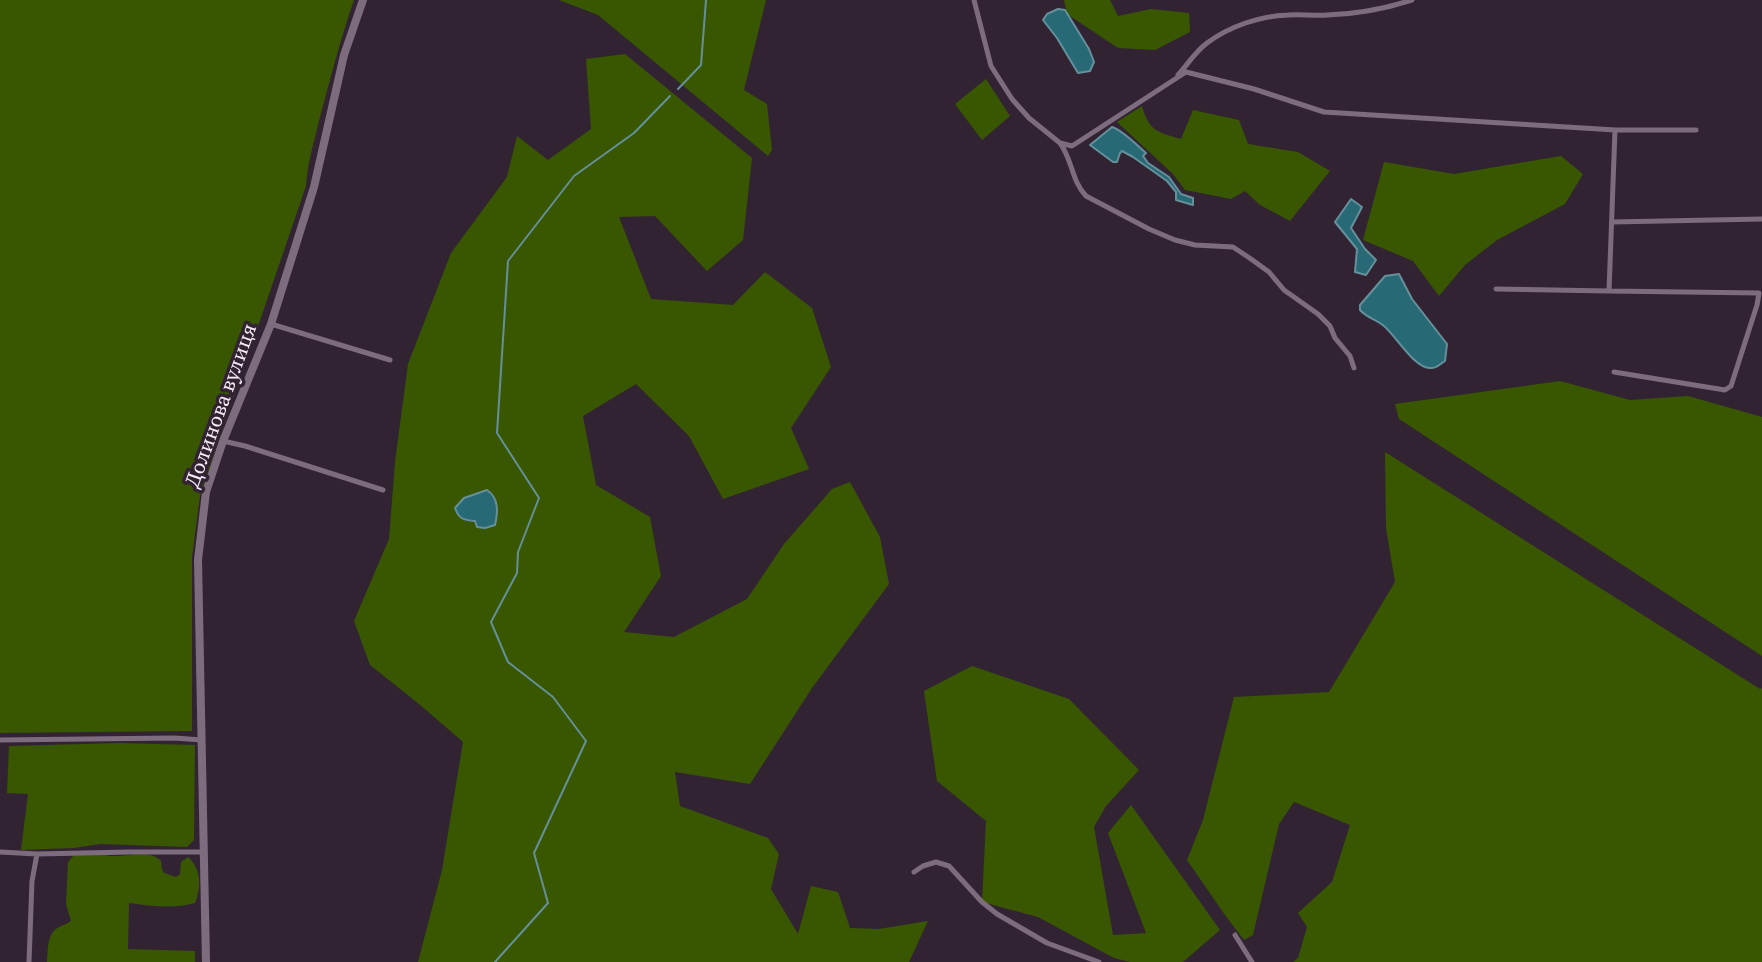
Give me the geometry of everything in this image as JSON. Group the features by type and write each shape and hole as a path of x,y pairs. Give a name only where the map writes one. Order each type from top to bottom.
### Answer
{"street":[{"name":"Долинова вулиця","path":"206,962 198,560 206,492 223,441 271,324 314,187 344,55 363,0"},
{"path":"974,0 991,65 1029,118 1060,143 1068,154 1079,188 1086,196 1175,240 1233,247 1269,272 1284,289 1318,314 1350,356 1354,368"},
{"path":"1176,78 1192,56 1207,43 1258,18 1349,14 1412,0"},
{"path":"1060,143 1072,146 1186,72 1254,89 1331,113 1615,131 1696,130"},
{"path":"1609,291 1615,131"},
{"path":"1612,222 1762,219"},
{"path":"1496,289 1759,293 1731,387 1725,390 1614,372"},
{"path":"271,324 390,360"},
{"path":"223,441 383,490"},
{"path":"0,740 202,740"},
{"path":"0,852 204,852"},
{"path":"29,962 37,854"},
{"path":"914,872 936,862 949,866 982,902 997,914 1047,943 1099,962"},
{"path":"1235,935 1252,962"}],"green space":[{"path":"0,0 354,0 319,121 306,186 200,496 192,557 192,731 0,733"},
{"path":"559,0 766,0 744,90 767,104 772,150 768,156 598,15"},
{"path":"1064,0 1110,0 1118,16 1151,9 1189,13 1190,32 1155,50 1118,48 1067,14"},
{"path":"625,54 752,158 743,240 707,271 655,216 619,217 651,299 733,305 765,272 812,308 831,367 791,428 809,469 723,499 689,436 636,384 583,416 596,485 650,517 661,576 624,632 674,637 747,599 784,544 832,489 850,482 880,537 889,584 812,688 750,784 675,772 680,806 768,838 779,854 771,889 798,934 811,886 838,892 850,928 879,929 928,921 909,962 418,962 442,870 463,742 370,665 354,621 389,539 395,462 408,364 451,253 507,177 517,136 548,160 591,129 586,59"},
{"path":"986,79 1010,116 982,140 955,104"},
{"path":"1142,106 1151,126 1166,134 1181,139 1193,110 1239,120 1248,144 1298,152 1330,171 1290,221 1260,205 1245,191 1231,199 1185,190 1173,174 1117,122"},
{"path":"1561,156 1583,174 1565,204 1497,240 1465,265 1439,296 1413,261 1363,240 1384,162 1454,174"},
{"path":"1560,381 1630,400 1688,396 1762,417 1762,656 1399,419 1395,404"},
{"path":"1385,452 1762,688 1762,962 1293,962 1298,958 1307,927 1298,913 1332,882 1350,825 1294,802 1279,824 1253,935 1244,940 1225,915 1187,860 1203,820 1234,697 1329,692 1395,582 1386,528"},
{"path":"972,666 1069,699 1139,770 1106,806 1094,827 1113,935 1146,933 1108,833 1131,805 1220,930 1183,962 1130,962 1114,958 1038,917 982,902 986,821 937,781 924,691"},
{"path":"121,743 195,745 194,840 187,847 100,844 21,850 28,794 7,793 9,746"},
{"path":"95,852 110,856 151,855 161,861 164,873 176,877 180,874 181,862 188,857 196,867 199,878 195,903 154,906 129,903 128,949 195,951 195,962 47,962 51,935 71,921 66,904 68,862 74,855"}],"water":[{"path":"1058,9 1065,10 1089,49 1094,62 1090,71 1078,73 1043,20 1047,14"},
{"path":"1112,127 1125,134 1146,153 1143,156 1148,163 1169,177 1181,194 1193,198 1193,205 1176,200 1176,192 1167,181 1133,157 1122,151 1117,162 1113,162 1090,145"},
{"path":"1351,199 1362,207 1351,228 1376,260 1366,275 1355,272 1357,249 1335,222"},
{"path":"1399,274 1412,299 1447,344 1445,361 1434,368 1418,363 1384,326 1360,310 1360,305 1385,276"},
{"path":"487,490 494,497 497,506 495,525 477,527 475,521 460,517 455,508 464,498"}],"waterway":[{"path":"678,89 701,65 706,0"},
{"path":"495,962 548,903 534,853 586,741 553,697 508,662 491,622 517,573 518,552 539,498 497,433 508,261 574,176 634,133 670,96"}]}
